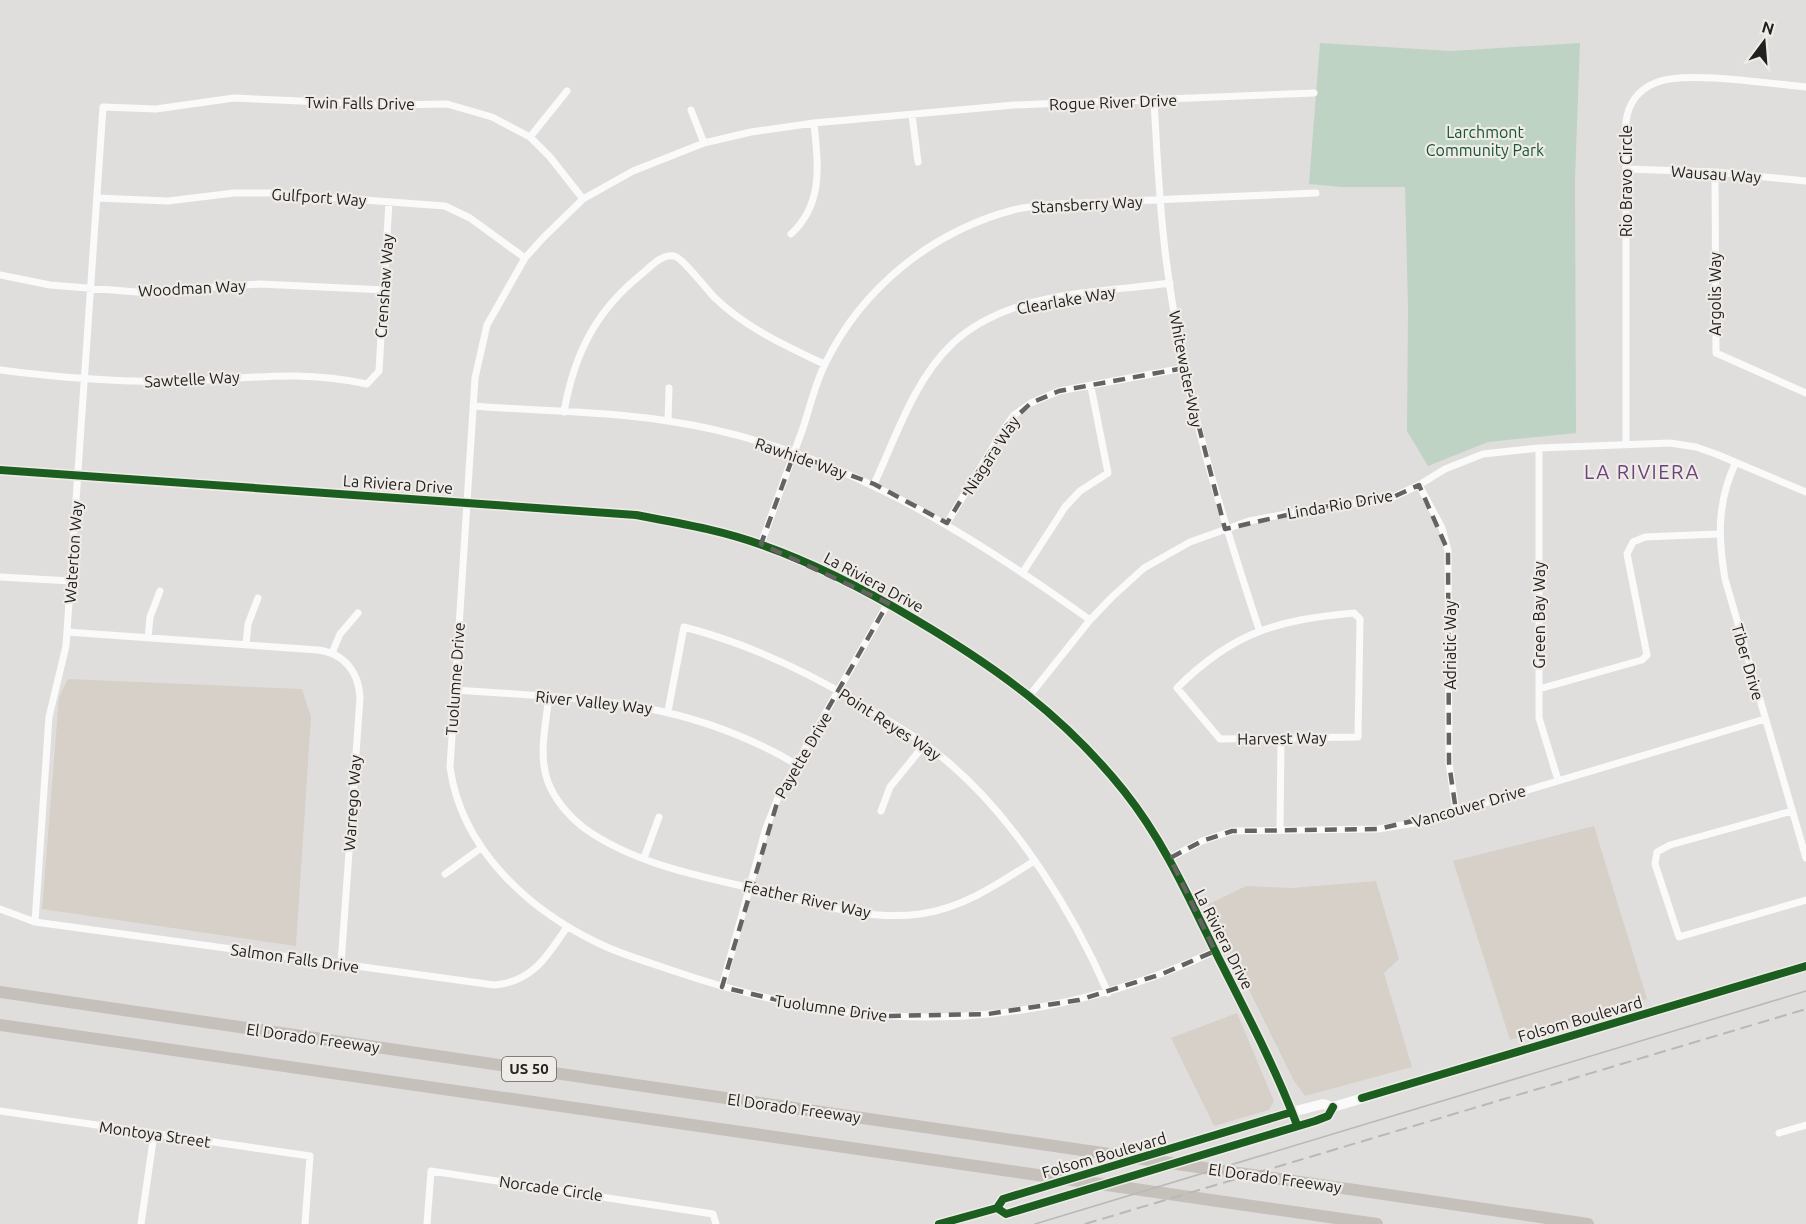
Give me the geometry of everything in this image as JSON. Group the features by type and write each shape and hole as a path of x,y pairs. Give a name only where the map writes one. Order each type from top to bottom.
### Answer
{"highway":[{"name":"El Dorado Freeway","path":"0,992 1588,1224"},
{"name":"El Dorado Freeway","path":"0,1025 1254,1204 1377,1224"}],"street":[{"name":"Rio Bravo Circle","path":"1626,444 1626,169 1629,108 1637,96 1655,82 1671,79 1717,78 1806,87"},
{"path":"530,137 567,91"},
{"name":"Rogue River Drive","path":"468,503 473,406 476,378 487,325 525,258 583,199 633,171 704,143 751,132 814,123 912,116 1014,105 1314,93"},
{"name":"Twin Falls Drive","path":"103,107 156,109 234,98 382,105 447,104 492,117 530,137 550,157 583,199"},
{"name":"Whitewater Way","path":"1154,101 1160,200 1170,283 1184,368 1225,529 1259,629"},
{"name":"Waterton Way","path":"35,922 49,717 64,658 67,633 103,107"},
{"path":"691,110 704,143"},
{"path":"912,116 918,162"},
{"path":"791,234 802,223 817,194 819,177 814,123"},
{"name":"Wausau Way","path":"1626,169 1715,172 1806,181"},
{"name":"Argolis Way","path":"1715,172 1716,353 1806,393"},
{"name":"Gulfport Way","path":"97,198 168,201 234,193 270,193 445,206 458,211 525,258"},
{"name":"Stansberry Way","path":"761,544 824,364 858,311 897,269 931,245 962,228 1016,209 1058,204 1316,193"},
{"name":"Crenshaw Way","path":"379,371 389,202"},
{"path":"564,412 569,379 593,324 614,297 662,257 675,256 683,261 705,288 741,319 780,344 824,364"},
{"name":"Woodman Way","path":"0,275 90,289 167,292 260,284 385,290"},
{"name":"Clearlake Way","path":"874,484 915,395 930,372 952,344 988,319 1020,306 1053,298 1170,283"},
{"name":"Niagara Way","path":"947,524 1014,415 1031,403 1059,392 1184,368"},
{"name":"Sawtelle Way","path":"0,370 85,378 189,381 265,374 311,375 367,384 379,371"},
{"path":"1023,572 1065,507 1080,491 1108,473 1091,387"},
{"path":"668,421 669,388"},
{"name":"Rawhide Way","path":"473,406 668,421 765,443 874,484 947,524 1023,572 1090,620"},
{"name":"Linda Rio Drive","path":"1030,695 1090,620 1144,568 1190,542 1249,521 1322,507 1389,499 1419,485 1445,469 1483,454 1539,448 1626,444 1695,447 1806,492"},
{"name":"Green Bay Way","path":"1539,448 1539,718 1558,780"},
{"name":"Tiber Drive","path":"1735,464 1727,482 1720,511 1718,534 1725,579 1806,858"},
{"name":"La Riviera Drive","path":"0,470 636,515 694,526 761,544 813,565 888,603 961,647 1030,695 1082,744 1125,792 1170,858 1297,1125"},
{"name":"Adriatic Way","path":"1419,485 1442,528 1448,551 1449,763 1456,811"},
{"name":"Tuolumne Drive","path":"468,503 449,751 452,783 461,813 482,848 521,892 567,927 620,953 722,987 816,1009 927,1017 1026,1010 1107,993 1162,974 1215,951"},
{"path":"1539,689 1642,660 1647,655 1627,554 1633,542 1645,537 1718,534"},
{"path":"0,577 71,581"},
{"path":"148,638 150,617 160,591"},
{"path":"246,645 248,624 258,598"},
{"name":"Payette Drive","path":"722,987 772,810 794,764 840,692 888,603"},
{"path":"67,633 332,653 340,634 358,613"},
{"name":"Harvest Way","path":"1354,613 1360,619 1358,736 1220,739 1178,688 1202,664 1230,644 1259,629 1332,615 1354,613"},
{"name":"Point Reyes Way","path":"668,711 684,627 771,656 840,692 925,744 988,800 1034,861 1079,935 1107,993"},
{"name":"Warrego Way","path":"332,653 351,668 360,692 341,964"},
{"name":"River Valley Way","path":"454,690 616,702 668,711 722,728 794,764"},
{"name":"Feather River Way","path":"549,696 543,759 553,792 567,811 584,827 644,858 749,888 860,913 919,914 973,898 1034,861"},
{"name":"Vancouver Drive","path":"1170,858 1202,841 1232,831 1378,829 1421,822 1765,719"},
{"path":"1280,829 1281,739"},
{"path":"881,811 890,787 925,744"},
{"path":"1792,811 1670,844 1657,852 1655,864 1678,937 1806,900"},
{"path":"644,858 659,817"},
{"path":"446,874 482,848"},
{"name":"Salmon Falls Drive","path":"0,909 35,922 488,985 507,984 524,978 539,967 567,927"},
{"name":"Folsom Boulevard","path":"939,1224 997,1208 1003,1199 1292,1112 1323,1104 1333,1107 1806,966"},
{"name":"Folsom Boulevard","path":"997,1208 1006,1214 1328,1116 1333,1107"},
{"name":"Montoya Street","path":"0,1111 310,1156 305,1224"},
{"path":"1779,1133 1806,1125"},
{"path":"141,1224 154,1134"},
{"name":"Norcade Circle","path":"427,1224 431,1171 712,1214 716,1224"}],"highlighted area":[{"path":"1184,368 1225,529 1322,507 1389,499 1419,485 1448,551 1449,763 1456,811 1378,829 1232,831 1202,841 1170,858 1215,951 1162,974 1079,1000 988,1014 890,1016 816,1009 722,987 780,793 888,603 761,544 794,454 874,484 947,523 1005,427 1031,403 1059,391"}],"shaded area":[{"path":"68,679 302,689 311,717 296,946 42,909 59,697"},
{"path":"1594,826 1647,999 1510,1040 1453,861"},
{"path":"1376,881 1399,959 1384,973 1412,1067 1305,1096 1294,1081 1207,905 1246,886 1291,888"},
{"path":"1237,1013 1274,1101 1269,1110 1214,1126 1171,1038"}],"green space":[{"name":"Larchmont Community Park","path":"1320,43 1451,51 1580,43 1575,180 1576,433 1488,442 1428,466 1407,431 1408,307 1405,187 1342,187 1309,184"}],"tram line":[{"path":"1035,1224 1806,991"}],"railway":[{"path":"1085,1224 1806,1009"}],"cycle path":[{"path":"0,470 636,515 731,535 782,552 840,578 916,620 1002,675 1078,739 1124,791 1164,850 1260,1040 1297,1125"},
{"path":"1362,1098 1806,966"},
{"path":"997,1208 1006,1214 1315,1121 1328,1116 1333,1107"},
{"path":"939,1224 997,1208 1003,1199 1292,1112"}],"district":[{"name":"LA RIVIERA","path":"1642,472"}]}
